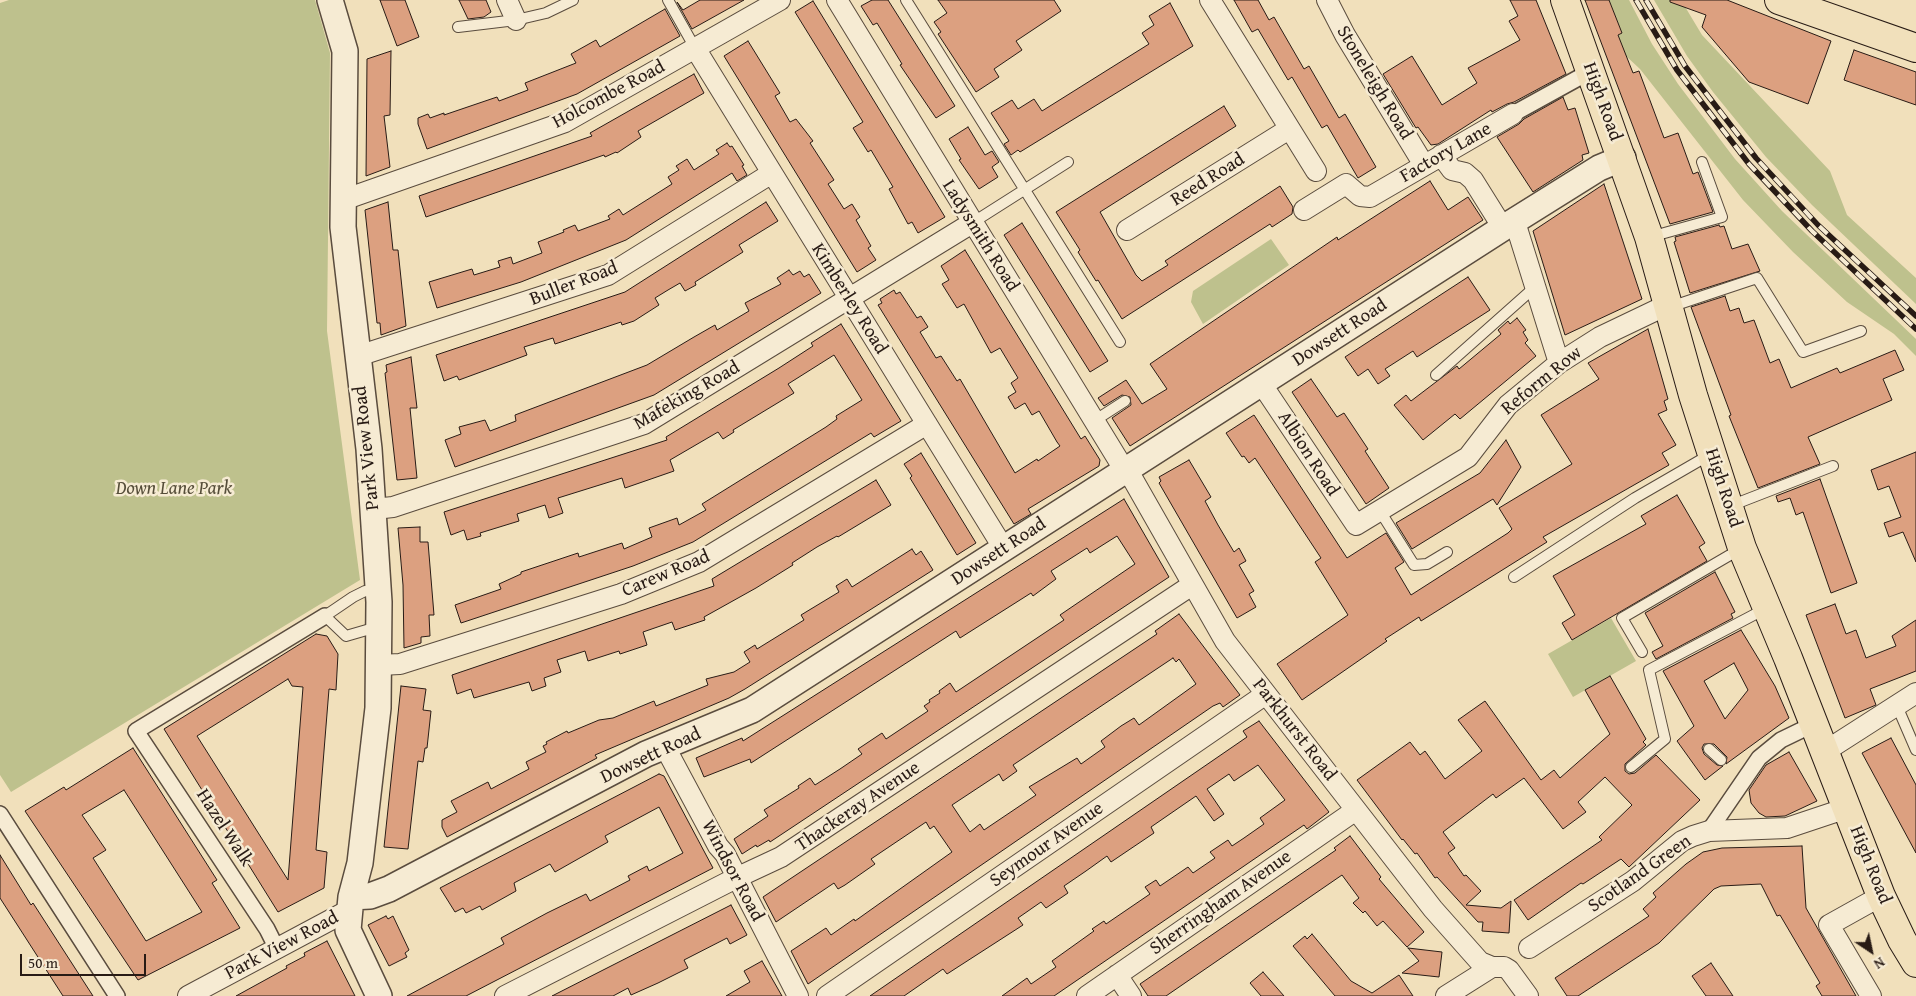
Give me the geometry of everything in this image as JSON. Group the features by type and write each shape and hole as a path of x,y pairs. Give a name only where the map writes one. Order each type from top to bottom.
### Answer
{"main road":[{"name":"High Road","path":"1565,0 1623,158 1649,237 1712,453 1742,548 1768,608 1880,896 1916,963"},
{"path":"1791,2 1916,48"}],"street":[{"name":"Park View Road","path":"188,996 277,948 350,904 360,863 378,708 378,590 374,509 344,236 345,51 330,0"},
{"path":"507,0 516,20"},
{"name":"Holcombe Road","path":"343,200 565,122 780,0"},
{"name":"Ladysmith Road","path":"836,0 1126,470"},
{"path":"1210,0 1316,171"},
{"name":"Stoneleigh Road","path":"1327,0 1345,35 1433,160 1452,170 1465,173 1473,180 1509,225 1535,287 1559,363"},
{"name":"Kimberley Road","path":"695,48 1004,549"},
{"name":"Factory Lane","path":"1304,210 1346,184 1360,196 1370,197 1591,71"},
{"name":"Reed Road","path":"1127,230 1289,129"},
{"name":"Dowsett Road","path":"350,904 389,889 646,754 752,710 1509,225 1599,168 1623,158"},
{"name":"Buller Road","path":"358,356 608,275 772,173"},
{"name":"Mafeking Road","path":"374,509 393,506 644,424 972,223"},
{"name":"Reform Row","path":"1356,526 1468,457 1508,405 1559,363 1600,337 1669,305"},
{"name":"Albion Road","path":"1261,383 1356,526"},
{"name":"Carew Road","path":"379,665 400,664 612,597 699,562 927,424"},
{"name":"Parkhurst Road","path":"1126,470 1217,629 1266,694 1433,909 1480,962 1492,967 1504,967 1509,970 1528,996"},
{"name":"Thackeray Avenue","path":"504,996 786,854 1192,585"},
{"name":"Hazel Walk","path":"277,948 267,929 136,731 325,616"},
{"name":"Seymour Avenue","path":"832,995 1266,694"},
{"path":"1824,752 1916,694"},
{"path":"1709,831 1742,777 1760,758 1781,740 1814,724"},
{"name":"Windsor Road","path":"665,746 798,996"},
{"name":"Scotland Green","path":"1529,948 1633,881 1682,841 1709,831 1787,828 1847,808"},
{"name":"Sherringham Avenue","path":"1087,996 1356,810"},
{"path":"0,814 117,996"},
{"path":"1871,996 1828,924 1880,896"},
{"path":"350,904 348,930 350,938 379,996"},
{"path":"1446,996 1492,967"},
{"path":"1117,975 1131,996"}],"lane":[{"path":"458,27 516,20 546,13 573,0"},
{"path":"668,0 695,48"},
{"path":"906,0 1026,188 1120,342"},
{"path":"972,223 1068,162"},
{"path":"1649,237 1722,216 1702,162"},
{"path":"1669,305 1757,278 1803,352 1862,331"},
{"path":"1436,374 1535,287"},
{"path":"1094,420 1125,401"},
{"path":"1514,577 1635,498 1712,453"},
{"path":"1729,507 1833,466"},
{"path":"1380,511 1414,566 1427,564 1447,552"},
{"path":"1642,652 1622,618 1742,548"},
{"path":"378,590 365,591 353,596 325,616 346,636 378,627"},
{"path":"1631,767 1665,739 1649,670 1768,608"},
{"path":"1897,706 1916,750"},
{"path":"1709,750 1722,760"}],"green space":[{"name":"Down Lane Park","path":"9,0 315,0 330,53 327,331 360,580 11,792 0,775 0,3"},
{"path":"1609,0 1629,0 1652,44 1678,84 1735,159 1782,211 1916,339 1916,356 1894,334 1847,302 1793,252 1743,200 1640,69 1626,56 1618,35 1622,33"},
{"path":"1654,0 1681,0 1702,35 1830,171 1847,215 1916,278 1916,304 1812,205 1766,157 1713,92 1687,56"},
{"path":"1271,239 1289,265 1203,324 1191,302 1193,291"},
{"path":"1611,618 1636,661 1573,697 1548,654"}],"building":[{"path":"380,0 405,0 419,37 397,46"},
{"path":"459,0 486,0 491,12 484,17 468,19"},
{"path":"700,0 744,0 692,29 677,2 683,10"},
{"path":"872,0 888,0 955,106 936,118 900,65 902,64 877,23 873,25 861,6"},
{"path":"938,0 1054,0 1061,11 1016,41 1022,50 994,69 999,77 976,92 938,34 941,32 934,22 947,13"},
{"path":"1234,0 1258,0 1269,20 1274,17 1304,69 1309,66 1339,118 1345,114 1376,167 1358,178 1327,125 1322,128 1292,77 1288,80 1258,29 1252,32"},
{"path":"1510,0 1536,0 1566,74 1514,102 1492,112 1491,110 1438,144 1431,145 1418,127 1416,128 1383,74 1412,56 1442,105 1477,83 1468,68 1520,40 1509,21 1518,16"},
{"path":"1585,0 1609,0 1622,33 1618,35 1633,73 1639,71 1664,138 1678,133 1693,174 1698,172 1713,212 1670,224"},
{"path":"1670,0 1727,0 1831,41 1808,104 1749,82 1702,27 1706,15 1670,2"},
{"path":"813,1 945,217 918,233 912,222 908,224 889,189 893,187 871,150 868,152 853,128 863,122 795,12"},
{"path":"1170,3 1193,46 1020,152 1018,150 1011,155 1004,144 1009,141 991,113 1012,100 1018,109 1034,99 1042,111 1149,44 1142,33 1154,25 1149,16"},
{"path":"665,9 680,36 577,94 427,149 418,124 418,118 428,114 430,118 444,113 444,115 497,97 499,101 528,90 525,83 576,63 571,54 596,40 600,47"},
{"path":"748,41 780,93 775,96 790,122 796,119 813,141 810,143 834,180 828,184 844,209 852,204 860,217 856,220 871,246 868,248 876,260 857,272 724,56"},
{"path":"1854,50 1916,72 1916,105 1844,80"},
{"path":"391,51 390,115 384,116 390,167 366,176 367,59"},
{"path":"694,74 704,93 638,131 641,137 617,153 605,157 604,155 426,217 419,196 592,136 590,133"},
{"path":"1563,97 1568,110 1575,108 1589,153 1582,155 1583,160 1533,192 1497,137"},
{"path":"1224,106 1236,126 1100,212 1136,275 1142,281 1168,265 1165,261 1280,186 1293,207 1292,214 1272,227 1270,224 1122,319 1078,252 1080,250 1056,212"},
{"path":"968,127 985,155 992,151 999,162 992,167 998,177 979,189 959,160 961,159 949,139"},
{"path":"727,143 730,147 732,146 744,165 742,166 747,175 737,181 732,173 626,240 521,282 437,308 429,282 472,269 474,275 500,267 498,261 511,257 513,264 542,253 538,242 564,232 563,230 575,225 578,231 610,219 608,216 619,209 623,215 672,184 668,177 679,170 676,166 687,159 694,170 719,154 716,150"},
{"path":"1430,181 1448,210 1468,197 1483,220 1130,446 1112,418 1131,405 1130,397 1122,395 1104,406 1098,398 1126,380 1142,404 1167,389 1150,364 1337,237 1338,240"},
{"path":"1604,184 1642,299 1565,335 1533,231"},
{"path":"388,202 393,250 398,250 406,326 381,335 380,323 377,323 365,210"},
{"path":"766,202 778,221 739,245 743,252 695,282 696,285 685,291 680,283 655,298 659,305 634,321 622,325 621,322 555,344 553,338 524,347 527,355 459,380 457,376 444,381 436,355 625,292"},
{"path":"1022,223 1108,361 1090,372 1004,235"},
{"path":"1719,225 1720,227 1724,226 1732,249 1748,244 1760,271 1690,293 1674,242 1676,241 1675,237"},
{"path":"965,250 1081,439 1085,436 1100,460 1099,466 1028,509 1031,514 1014,524 878,305 882,303 880,299 894,290 896,294 900,292 917,318 921,316 928,327 920,332 936,358 941,356 957,381 960,379 1015,473 1037,459 1038,461 1060,446 1039,411 1032,415 1025,403 1015,409 1008,397 1016,392 1011,383 1018,378 1000,348 991,353 964,304 957,308 942,284 949,280 941,266"},
{"path":"789,270 793,275 800,271 804,277 809,274 821,293 654,395 455,467 445,440 461,434 459,427 485,420 490,431 516,421 515,415 647,365 715,325 717,330 749,311 745,303 781,284 777,278"},
{"path":"1468,277 1490,310 1417,357 1413,351 1385,369 1390,376 1378,384 1368,369 1358,376 1345,357"},
{"path":"1725,296 1730,311 1739,308 1744,323 1754,320 1770,363 1779,359 1791,388 1837,368 1840,373 1895,350 1904,370 1883,379 1892,400 1808,437 1820,464 1758,488 1729,416 1731,415 1691,307"},
{"path":"1517,318 1526,330 1523,332 1528,340 1525,343 1536,356 1460,419 1455,414 1423,440 1394,405 1406,395 1411,401 1457,366 1459,369 1501,334 1498,330 1508,321 1510,324"},
{"path":"841,324 901,421 874,437 871,433 693,542 633,566 461,623 455,605 501,589 499,584 521,574 521,572 578,553 579,557 622,543 624,549 652,537 649,528 677,518 679,525 706,510 702,504 826,427 837,419 836,416 862,400 834,355 788,384 794,393 733,430 734,432 723,439 718,432 670,460 674,471 625,488 622,478 558,498 563,513 549,518 545,505 517,514 519,521 480,533 481,536 467,540 464,530 451,535 444,512 667,440 666,437 779,368 813,346 811,343"},
{"path":"1648,329 1668,399 1664,401 1667,410 1658,414 1676,445 1662,453 1669,465 1543,537 1547,542 1421,621 1419,617 1385,639 1387,641 1302,700 1277,664 1348,615 1315,562 1321,558 1255,458 1249,463 1244,456 1242,457 1226,433 1254,415 1347,558 1386,533 1404,562 1395,568 1411,595 1508,533 1512,529 1499,508 1572,464 1541,415 1599,379 1588,363"},
{"path":"411,357 417,408 410,408 417,478 397,480 385,373 387,372 386,365"},
{"path":"1311,379 1337,417 1344,413 1368,449 1365,451 1389,488 1366,504 1292,392"},
{"path":"1506,440 1521,467 1497,505 1493,499 1412,549 1396,523 1480,473"},
{"path":"1916,452 1916,562 1903,532 1889,537 1884,523 1901,517 1889,486 1878,490 1871,470"},
{"path":"921,453 976,543 957,555 910,478 912,476 904,464"},
{"path":"1189,460 1211,497 1205,501 1218,525 1234,552 1239,548 1246,561 1239,565 1254,591 1249,594 1256,607 1237,618 1159,483 1161,481 1159,477"},
{"path":"1820,479 1857,583 1831,593 1803,512 1796,515 1790,498 1778,502 1776,496"},
{"path":"876,480 891,505 838,537 817,547 792,563 793,565 756,588 704,617 705,620 675,630 672,622 643,632 647,645 620,654 619,651 588,661 585,651 557,660 561,672 544,678 546,686 532,691 529,682 474,698 471,689 457,694 452,675 714,586 712,579"},
{"path":"1677,495 1705,543 1699,547 1707,561 1572,640 1562,623 1575,615 1553,576 1646,524 1641,516"},
{"path":"1124,499 1169,577 770,842 769,840 757,847 756,845 742,854 734,839 768,816 764,810 799,788 798,786 810,778 815,785 840,769 862,754 858,749 882,733 886,739 928,711 924,706 950,683 956,692 1064,620 1060,615 1135,564 1117,536 1090,553 1087,548 1051,571 1056,579 1033,596 1031,593 960,638 956,631 751,763 750,759 704,777 696,758 742,738 743,741"},
{"path":"420,527 420,542 428,542 434,615 429,615 430,636 421,637 421,643 404,648 403,585 398,528"},
{"path":"912,549 916,555 921,551 933,570 745,689 729,698 595,755 597,758 447,837 442,827 442,820 457,812 451,801 488,782 491,789 529,769 526,762 546,752 543,746 547,744 546,742 567,731 568,733 599,720 613,718 654,701 656,706 708,685 706,679 734,672 750,662 744,652 755,645 757,649 804,620 801,615 839,592 836,586 847,579 852,587"},
{"path":"1715,572 1735,612 1731,614 1733,618 1656,659 1652,652 1663,646 1645,613"},
{"path":"1835,604 1846,634 1856,630 1866,658 1896,646 1892,636 1916,620 1916,671 1870,689 1876,705 1845,718 1806,615"},
{"path":"1179,614 1240,695 1223,707 1220,703 1213,706 808,984 791,951 826,928 831,935 854,919 855,921 952,852 934,826 930,829 926,822 871,859 875,864 845,885 838,889 834,883 776,922 763,897 1157,634 1155,631","holes":["1173,658 1176,662 1179,659 1196,684 1139,725 1134,718 1121,726 1101,741 1105,747 1081,764 1077,758 1029,787 1036,795 984,830 980,824 970,832 952,805 999,774 1003,781 1017,771 1013,765"]},
{"path":"1741,630 1775,686 1789,718 1726,764 1727,757 1714,744 1704,744 1702,748 1704,754 1717,765 1723,766 1705,780 1677,741 1694,726 1663,671","holes":["1734,663 1748,690 1725,719 1704,681"]},
{"path":"316,634 327,636 338,654 336,690 329,689 316,850 327,852 324,888 278,912 164,729","holes":["288,679 292,686 303,687 288,880 197,736"]},
{"path":"1610,676 1646,739 1643,742 1646,745 1625,764 1625,771 1629,774 1635,773 1656,755 1700,800 1629,867 1621,859 1583,884 1581,883 1528,920 1514,900 1602,840 1599,837 1632,805 1605,777 1578,802 1586,812 1563,829 1524,778 1496,798 1493,794 1443,832 1455,848 1448,853 1464,876 1466,875 1481,891 1466,905 1501,908 1511,901 1509,933 1482,931 1483,922 1478,922 1437,877 1435,878 1417,853 1415,854 1402,840 1357,780 1410,742 1420,755 1425,751 1445,779 1482,751 1458,720 1485,701 1541,780 1554,770 1560,778 1610,734 1585,690"},
{"path":"401,686 426,689 423,710 431,711 427,748 425,748 423,762 418,761 408,849 384,847"},
{"path":"1259,721 1329,812 1307,829 1304,825 1054,996 1002,996 1027,978 1031,984 1056,967 1052,961 1094,931 1092,929 1104,921 1106,924 1150,894 1145,887 1156,880 1160,886 1188,867 1193,873 1215,858 1210,852 1228,840 1232,846 1244,838 1264,824 1260,818 1285,800 1258,765 1234,781 1229,774 1207,789 1224,814 1214,821 1196,796 1151,827 1154,833 1111,862 1107,856 1064,886 1068,893 1046,908 1041,902 1018,918 1023,925 947,974 943,969 904,996 870,996 1247,737 1243,731"},
{"path":"1891,738 1916,785 1916,853 1862,753"},
{"path":"133,748 217,880 212,883 240,928 138,980 25,811 64,787 66,790","holes":["124,790 202,912 146,941 93,858 106,850 82,815"]},
{"path":"1789,752 1817,801 1785,816 1766,817 1759,813 1751,803 1749,790 1766,765"},
{"path":"659,774 664,776 713,868 466,996 407,996 504,944 501,938 547,913 586,894 590,901 630,880 628,876 647,866 649,871 683,853 659,807 605,836 608,842 555,872 550,864 514,883 516,891 482,910 480,906 466,913 463,908 455,912 440,888"},
{"path":"1350,836 1381,877 1379,879 1424,932 1407,947 1383,921 1377,926 1365,911 1363,913 1353,903 1359,898 1342,875 1166,996 1148,996 1140,984 1336,850 1334,848"},
{"path":"1802,846 1806,908 1856,996 1822,996 1816,986 1820,983 1780,915 1777,916 1761,884 1721,886 1714,889 1659,943 1578,996 1567,996 1555,978 1649,916 1643,909 1656,897 1653,893 1686,864 1703,852 1722,848"},
{"path":"0,855 31,905 33,903 93,996 63,996 0,898"},
{"path":"731,905 747,935 730,944 727,938 684,960 688,968 631,995 628,988 613,996 552,996"},
{"path":"386,916 388,919 393,916 409,950 405,953 407,957 389,966 368,925"},
{"path":"1312,934 1351,981 1372,993 1399,975 1413,996 1335,996 1293,946 1305,936 1307,939"},
{"path":"327,941 355,996 236,996 287,968 286,966 305,956 304,953"},
{"path":"1408,948 1442,952 1439,977 1402,973 1419,961"},
{"path":"762,961 782,996 726,996 750,982 744,971"},
{"path":"1711,963 1733,996 1706,996 1692,976"},
{"path":"1263,972 1284,996 1261,996 1250,983"}],"railway":[{"path":"1636,0 1677,70 1749,164 1812,231 1916,329"},
{"path":"1646,0 1685,66 1756,158 1818,225 1916,316"}]}
